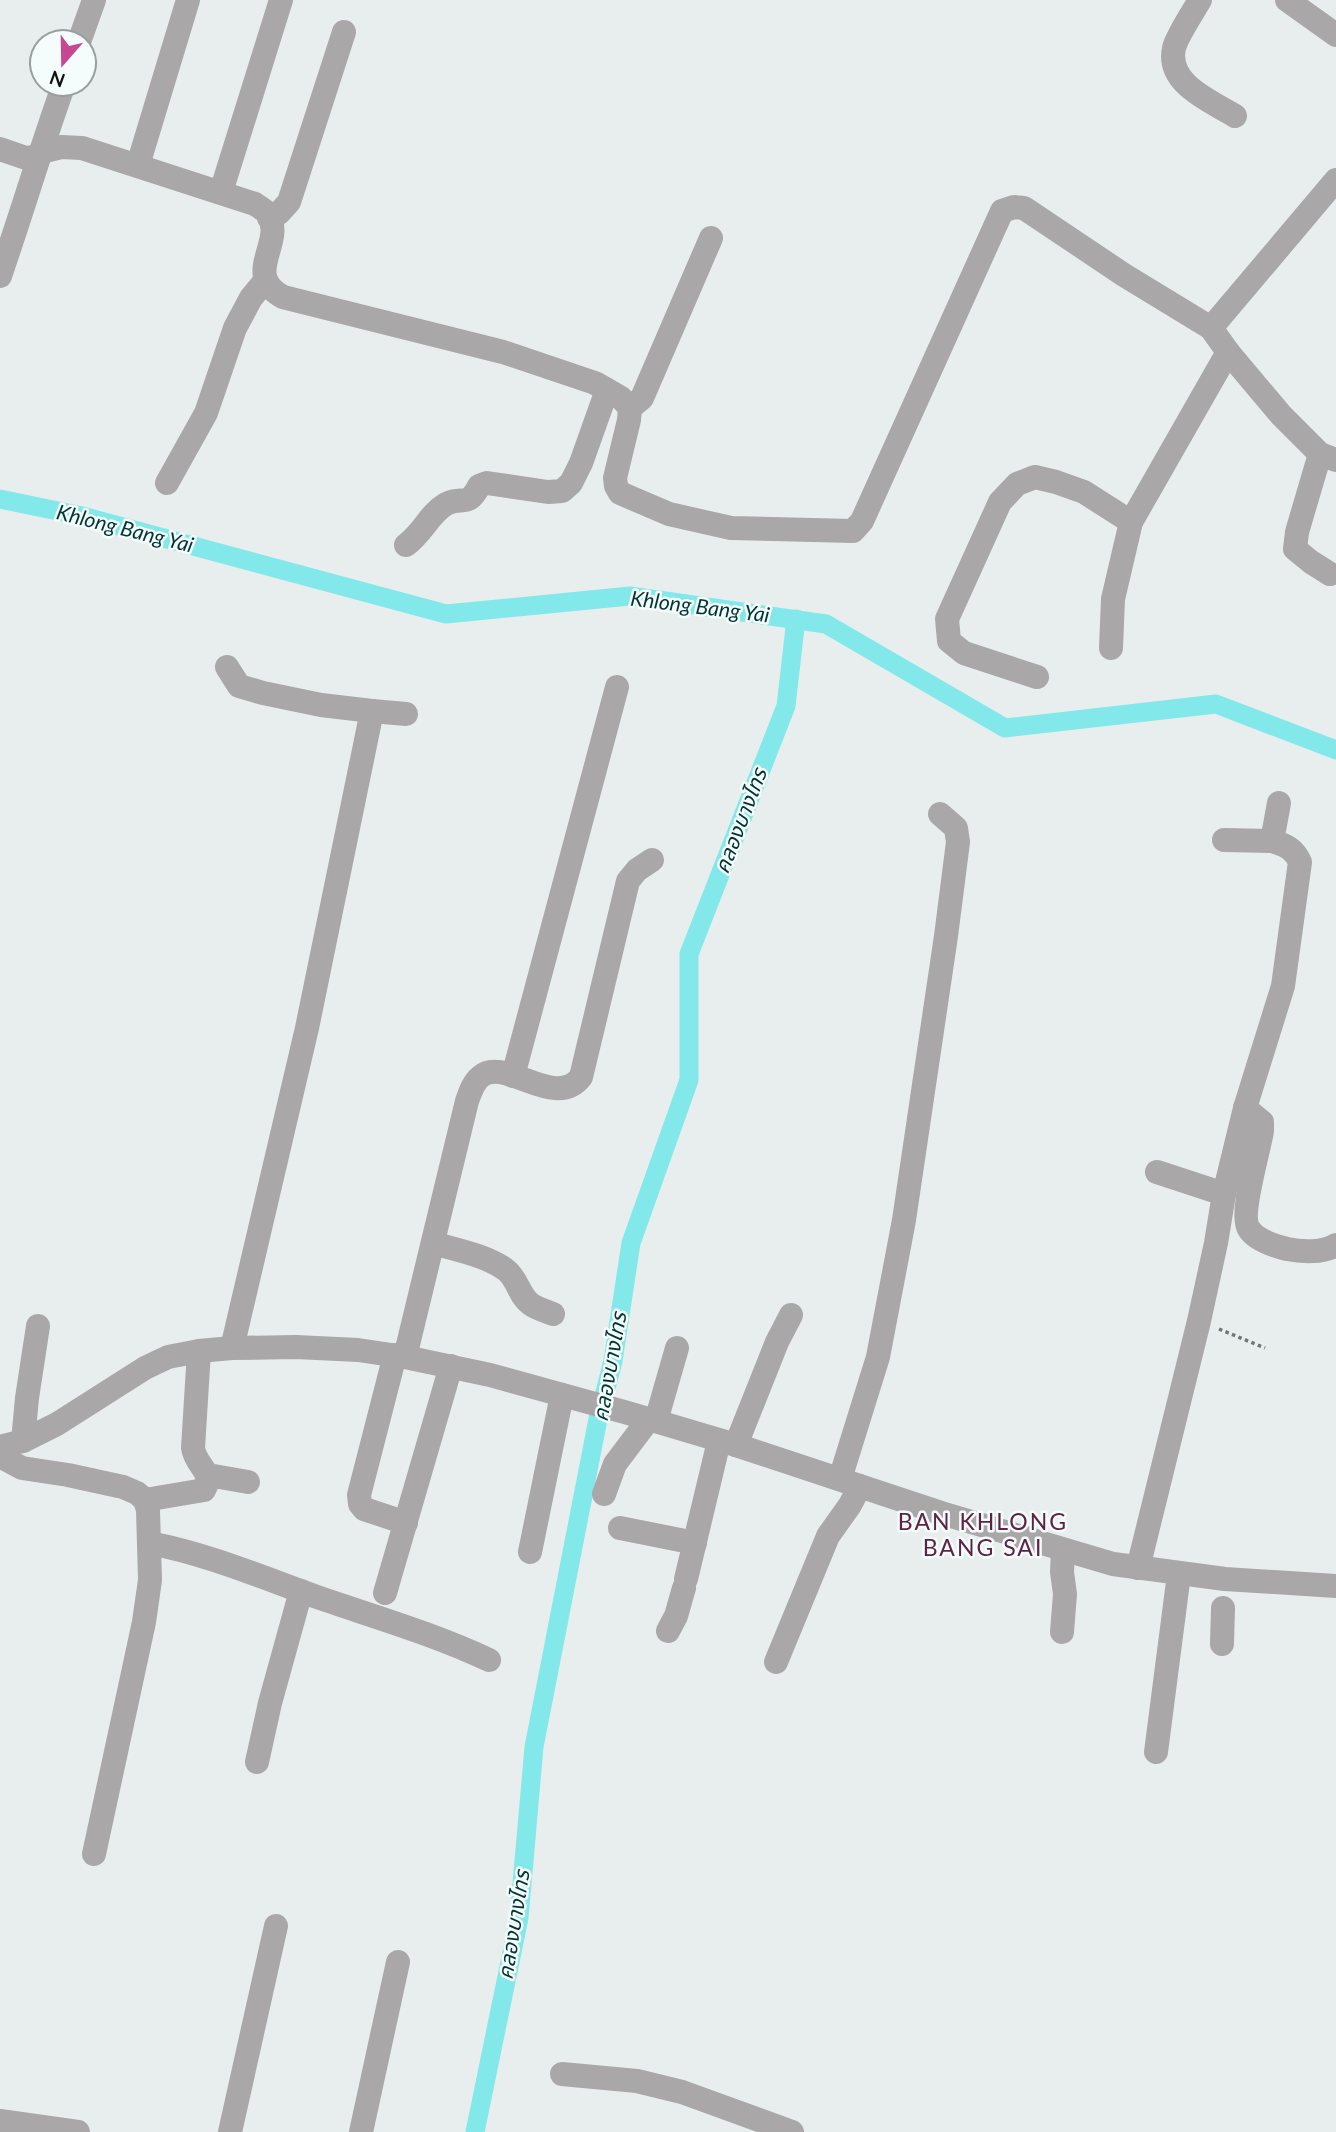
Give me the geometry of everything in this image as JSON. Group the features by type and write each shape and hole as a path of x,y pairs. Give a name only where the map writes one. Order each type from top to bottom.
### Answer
{"street":[{"path":"84,28 94,0"},
{"path":"138,165 188,0"},
{"path":"221,192 281,0"},
{"path":"1200,0 1174,48 1174,66 1184,83 1235,116"},
{"path":"1299,3 1335,31"},
{"path":"269,218 279,213 289,202 344,32"},
{"path":"0,276 59,98"},
{"path":"0,149 26,158 61,146 82,148 255,204 267,212 272,225 264,268 265,281 274,292 283,297 503,352 595,383 621,398 630,408"},
{"path":"1211,328 1336,180"},
{"path":"711,238 642,398 630,408 615,478 620,493 669,514 731,528 853,531 862,521 1002,211 1014,206 1024,208 1124,275 1211,328 1282,415 1328,457 1297,532 1295,549 1330,574"},
{"path":"167,483 206,413 235,328 251,298 265,281"},
{"path":"1111,648 1113,599 1131,522 1228,352"},
{"path":"406,545 418,536 428,521 445,505 454,501 466,501 473,497 479,486 487,483 548,492 562,491 571,483 581,463 607,390"},
{"path":"1037,677 964,653 949,641 947,619 1000,502 1017,484 1035,477 1084,492 1131,522"},
{"path":"227,667 239,686 263,694 321,705 406,714"},
{"path":"513,1076 617,687"},
{"path":"232,1348 307,1028 372,711"},
{"path":"1272,841 1279,803"},
{"path":"776,1661 828,1536 850,1505 850,1482 878,1357 918,1137 958,842 956,828 940,814"},
{"path":"1138,1568 1199,1321 1224,1194 1245,1108 1283,986 1298,886 1300,862 1295,851 1272,841 1224,840"},
{"path":"406,1523 364,1509 359,1496 433,1243 467,1101 474,1083 481,1075 489,1072 552,1088 565,1089 575,1085 581,1077 628,881 637,870 652,860"},
{"path":"1245,1108 1262,1122 1246,1206 1245,1220 1249,1229 1261,1239 1286,1249 1305,1251 1330,1249 1336,1245"},
{"path":"1157,1172 1224,1194"},
{"path":"433,1243 503,1267 512,1275 531,1305 553,1314"},
{"path":"668,1631 676,1616 695,1543 728,1443 791,1315"},
{"path":"12,1444 27,1398 38,1325"},
{"path":"12,1444 57,1424 145,1368 168,1357 199,1350 232,1348 358,1350 490,1375 645,1418 1063,1550 1113,1564 1179,1574 1224,1596 1336,1586"},
{"path":"604,1494 615,1464 645,1418 677,1348"},
{"path":"145,1500 204,1490 209,1483 208,1475 194,1458 193,1448 199,1350"},
{"path":"386,1592 451,1366"},
{"path":"530,1552 570,1397"},
{"path":"0,1456 22,1468 123,1487 145,1500 148,1510 150,1580 144,1622 93,1854"},
{"path":"208,1475 248,1482"},
{"path":"620,1528 695,1543"},
{"path":"149,1543 234,1565 453,1643 489,1660"},
{"path":"1062,1632 1065,1594 1063,1550"},
{"path":"1156,1752 1179,1574"},
{"path":"257,1762 270,1703 301,1591"},
{"path":"1222,1644 1224,1596"},
{"path":"230,2132 276,1926"},
{"path":"360,2132 398,1962"},
{"path":"562,2074 637,2081 682,2092 792,2132"},
{"path":"0,2120 78,2132"}],"path":[{"path":"1199,1321 1265,1348"}],"waterway":[{"name":"Khlong Bang Yai","path":"0,499 82,516 446,614 630,596 826,624 1005,728 1216,704 1336,750"},
{"name":"คลองบางไทร","path":"475,2132 519,1918 534,1747 598,1419 613,1361 631,1243 689,1080 689,954 786,706 796,619"}],"district":[{"name":"BAN KHLONG BANG SAI","path":"983,1535"}]}
